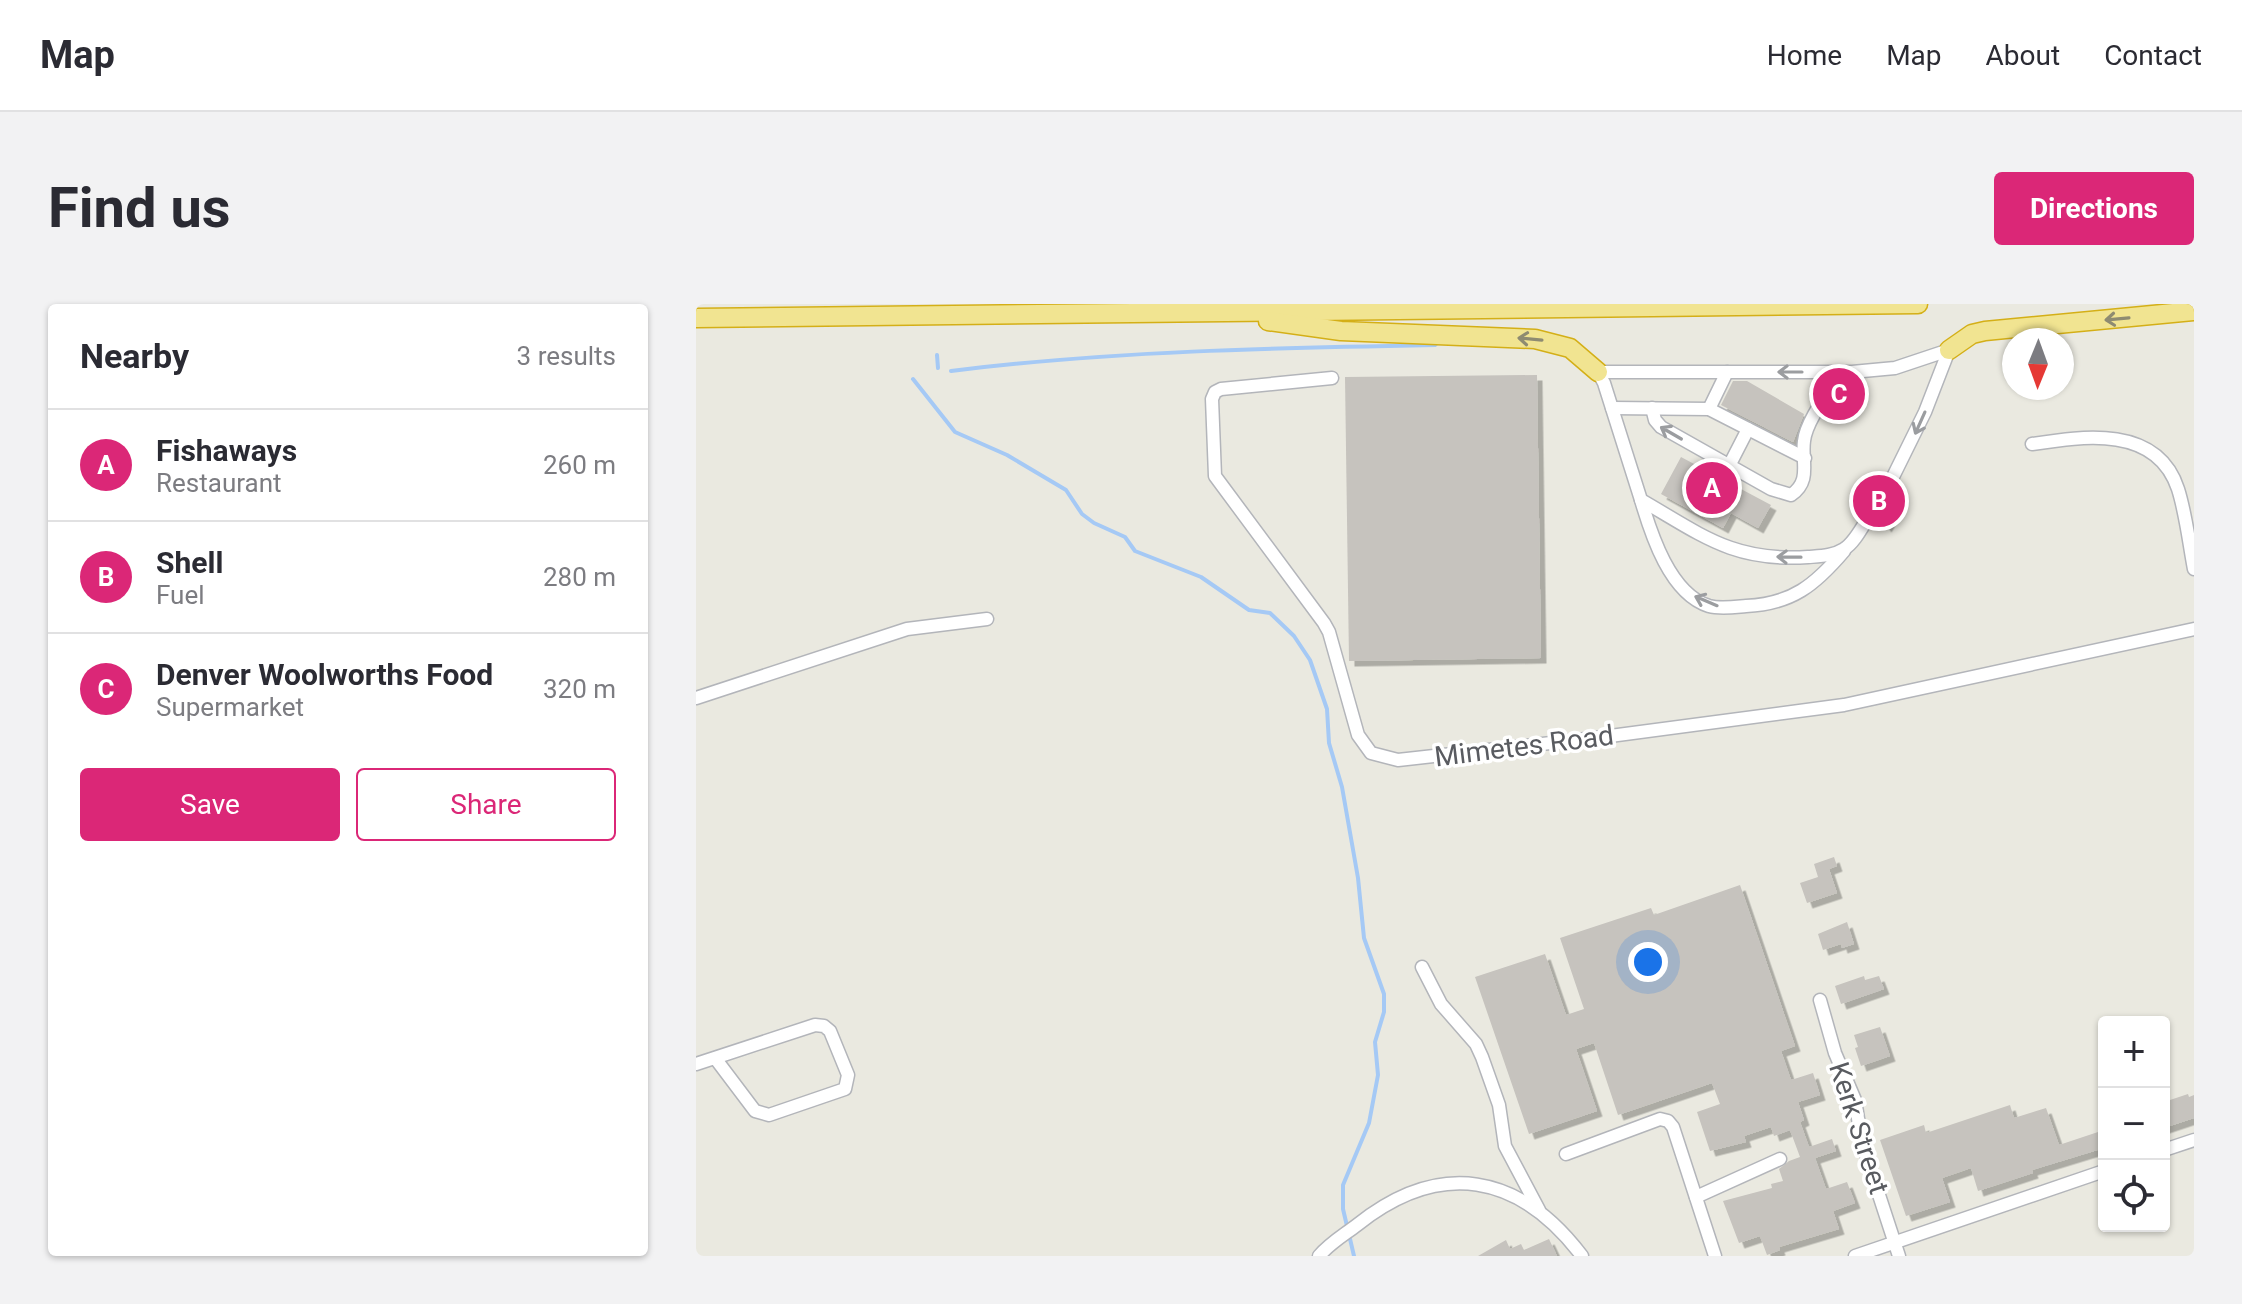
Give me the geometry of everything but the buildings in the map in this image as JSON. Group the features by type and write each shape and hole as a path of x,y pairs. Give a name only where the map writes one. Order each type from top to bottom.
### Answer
{"highway":[{"path":"696,318 1918,304"},
{"path":"1949,350 1972,334 1985,331 2194,311"},
{"path":"1203,313 1341,331 1535,339 1570,348 1598,372"}],"street":[{"path":"1873,510 1822,576 1791,598 1762,605 1708,606 1680,585 1650,530 1598,372 1841,372 1895,368 1949,350"},
{"path":"1885,493 1925,412 1949,350"},
{"path":"1709,409 1727,372"},
{"path":"1652,408 1655,420 1661,427 1771,489 1791,495 1803,482 1804,439 1841,372"},
{"name":"Mimetes Road","path":"1332,378 1215,392 1212,399 1215,476 1324,623 1358,735 1371,753 1384,759 1419,759 1484,752 1832,707 2194,629"},
{"path":"1612,408 1709,409 1805,458"},
{"path":"1729,466 1748,429"},
{"path":"2032,444 2095,436 2124,439 2146,448 2167,468 2177,488 2194,569"},
{"path":"1641,500 1723,547 1742,554 1792,558 1829,555 1846,548"},
{"path":"696,698 907,629 987,619"},
{"path":"1422,967 1441,1004 1476,1044 1499,1105 1505,1146 1541,1213"},
{"name":"Kerk Street","path":"1820,1000 1835,1053 1855,1100 1862,1143 1899,1256"},
{"path":"696,1064 815,1025 824,1026 830,1031 848,1075 848,1083 845,1089 769,1115 762,1114 755,1111 715,1058"},
{"path":"1566,1154 1660,1119 1668,1121 1673,1127 1715,1256"},
{"path":"2170,1148 2194,1140"},
{"path":"1696,1197 1780,1159"},
{"path":"1855,1256 2098,1173"},
{"path":"1319,1256 1371,1213 1421,1187 1446,1184 1481,1184 1522,1201 1566,1235 1582,1256"}],"waterway":[{"path":"951,371 1132,355 1435,345 1439,341"},
{"path":"937,355 938,368"},
{"path":"913,379 955,432 1007,455 1066,490 1082,514 1125,537 1135,551 1201,577 1249,610 1270,613 1294,636 1310,660 1327,709 1329,743 1342,787 1358,878 1364,938 1384,994 1384,1012 1375,1042 1378,1075 1369,1123 1343,1185 1343,1209 1354,1256"}],"place":[{"name":"Denver Woolworths Food","path":"1839,394"},
{"name":"Fishaways","path":"1712,488"},
{"name":"Shell","path":"1879,501"}]}
